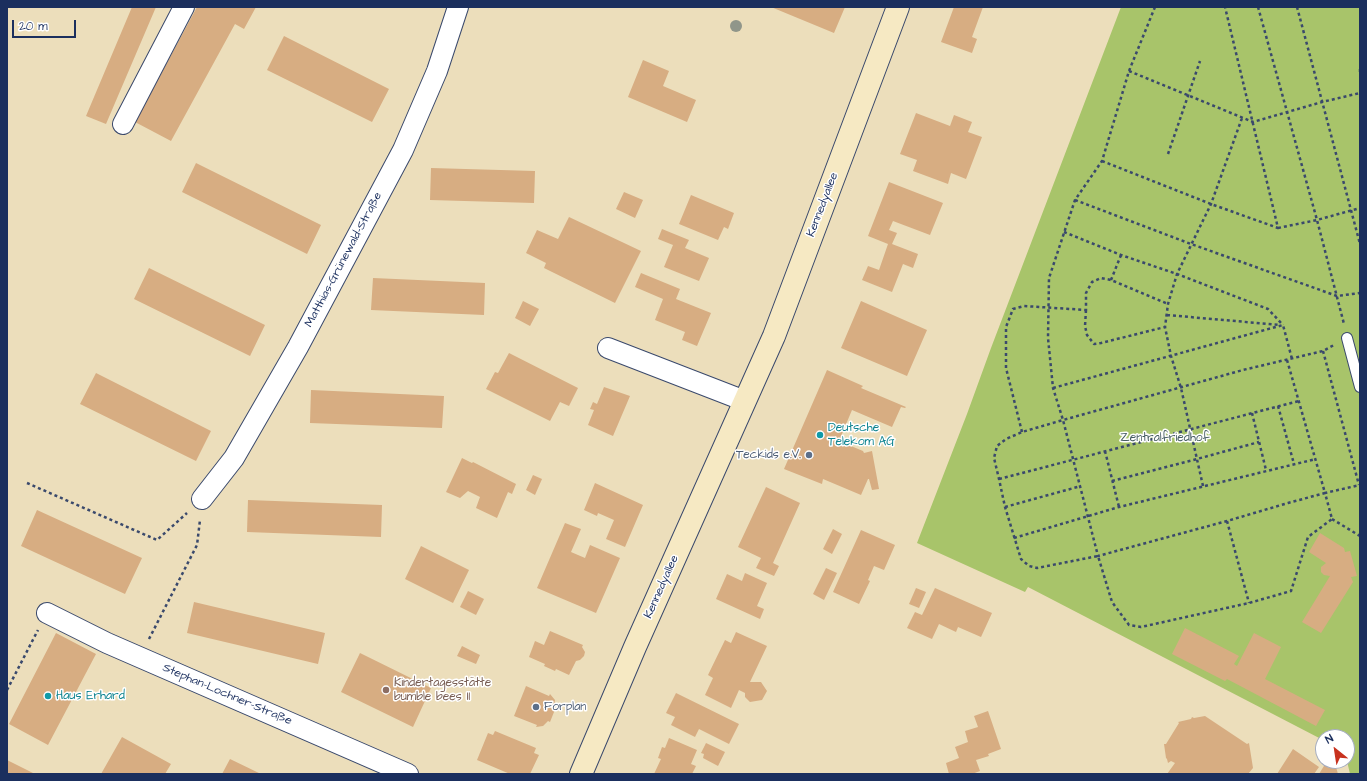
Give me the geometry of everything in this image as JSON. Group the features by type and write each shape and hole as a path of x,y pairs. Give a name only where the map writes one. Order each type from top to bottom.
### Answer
{"street":[{"path":"123,124 184,7"},
{"name":"Matthias-Grünewald-Straße","path":"202,499 234,458 298,347 403,150 437,71 458,7"},
{"name":"Kennedyallee","path":"581,774 635,647 774,336 898,7"},
{"path":"608,348 745,400"},
{"name":"Stephan-Lochner-Straße","path":"47,613 106,643 408,774"}],"lane":[{"path":"1348,338 1360,387"}],"path":[{"path":"1155,7 1129,71 1102,161 1075,200 1048,278 1048,338 1053,388 1081,486 1087,516 1098,556 1112,602 1129,625 1141,627 1249,603 1291,591 1308,537 1332,519"},
{"path":"1225,7 1278,228"},
{"path":"1258,7 1348,338 1323,351 1243,370 1063,420 1022,432 1006,439 996,446 994,458 1005,507 1021,559 1029,566 1037,568 1098,556 1288,503 1360,485 1323,351"},
{"path":"1297,7 1360,244"},
{"path":"1168,154 1187,95 1200,61"},
{"path":"1129,71 1253,122 1322,102 1360,93"},
{"path":"1203,486 1191,429 1171,356 1165,327 1168,304 1177,274 1211,204 1242,118"},
{"path":"1102,161 1211,204 1278,228 1317,220 1360,208"},
{"path":"1075,200 1191,244 1337,296 1360,293"},
{"path":"1064,232 1268,310 1283,325 1292,359"},
{"path":"1111,280 1121,255"},
{"path":"1165,327 1094,344 1087,335 1085,326 1086,293 1092,282 1101,278 1111,280 1168,304"},
{"path":"1022,432 1006,368 1006,328 1013,309 1024,306 1086,310"},
{"path":"1167,315 1283,325"},
{"path":"1053,388 1283,325"},
{"path":"1287,360 1332,519 1360,536"},
{"path":"999,479 1299,401"},
{"path":"1278,406 1294,464"},
{"path":"1252,413 1266,470"},
{"path":"1112,480 1259,442"},
{"path":"1105,452 1119,507"},
{"path":"1014,538 1119,507 1316,459"},
{"path":"27,483 157,540 202,499"},
{"path":"1005,507 1081,486"},
{"path":"148,640 197,545 202,499"},
{"path":"1227,521 1249,603"},
{"path":"7,690 47,613"}],"green space":[{"name":"Zentralfriedhof","path":"1121,7 1360,7 1360,774 1350,774 1349,769 1355,769 1355,729 1315,729 1315,736 1028,587 1025,592 917,543"}],"building":[{"path":"132,7 156,7 106,124 86,116"},
{"path":"197,7 256,7 244,29 235,24 171,141 135,122"},
{"path":"771,7 845,7 834,33"},
{"path":"954,7 983,7 972,37 977,39 972,53 941,42"},
{"path":"284,36 389,89 372,122 267,70"},
{"path":"643,60 669,71 663,86 696,100 687,122 628,97"},
{"path":"916,113 950,126 954,115 972,122 968,132 982,137 966,179 951,173 948,184 913,171 917,160 900,154"},
{"path":"196,163 321,225 307,254 182,192"},
{"path":"431,168 535,171 534,203 430,200"},
{"path":"889,182 943,203 930,235 893,221 889,230 897,233 892,244 918,254 913,268 903,264 892,292 862,280 868,266 879,270 888,244 868,236"},
{"path":"624,192 643,200 635,218 616,209"},
{"path":"691,195 734,213 728,229 724,227 718,240 679,224"},
{"path":"569,217 641,251 615,303 544,268 546,263 526,253 537,230 558,239"},
{"path":"662,229 689,240 685,248 709,258 699,281 664,267 673,245 658,239"},
{"path":"149,268 265,325 250,356 134,299"},
{"path":"641,273 680,289 676,299 711,313 697,346 682,340 685,332 655,320 663,299 635,287"},
{"path":"373,278 485,283 484,315 371,310"},
{"path":"523,301 539,309 530,326 515,318"},
{"path":"861,301 927,330 907,376 841,348"},
{"path":"509,353 578,388 569,406 560,402 550,421 486,389 495,372 498,373"},
{"name":"Deutsche Telekom AG","path":"827,370 863,386 861,388 906,407 901,407 892,427 852,410 839,441 863,451 864,453 872,451 879,489 872,490 868,479 861,495 823,479 822,484 784,469"},
{"path":"96,373 211,431 196,461 80,404"},
{"path":"604,387 630,396 613,436 588,425 594,410 590,409 593,402 597,404"},
{"path":"311,390 444,396 442,428 310,423"},
{"path":"462,458 516,484 512,494 508,492 497,518 476,508 480,497 468,491 460,498 446,492"},
{"path":"533,475 542,479 535,495 526,490"},
{"path":"595,483 643,505 625,547 606,539 614,520 598,513 597,516 584,510"},
{"path":"766,487 800,503 773,563 779,566 774,576 756,568 761,558 738,547"},
{"path":"248,500 382,505 381,537 247,532"},
{"path":"37,510 142,558 125,594 21,546"},
{"path":"565,523 581,529 571,552 585,558 590,545 620,558 596,613 537,588"},
{"path":"833,529 842,534 832,554 823,549"},
{"path":"861,530 895,545 884,570 874,566 868,580 870,581 859,604 833,592"},
{"path":"1320,533 1344,548 1345,552 1350,551 1357,576 1351,577 1353,582 1321,633 1302,622 1330,576 1324,575 1321,572 1321,567 1326,563 1309,552"},
{"path":"421,546 469,570 453,603 405,579"},
{"path":"826,568 837,573 824,600 813,594"},
{"path":"745,573 767,583 757,606 764,609 760,619 716,599 727,574 742,581"},
{"path":"916,588 926,592 919,608 909,604"},
{"path":"935,588 992,613 981,637 958,627 956,632 939,624 932,639 907,628 915,612 922,615"},
{"path":"468,591 484,599 476,615 460,607"},
{"path":"194,602 325,633 318,664 187,633"},
{"path":"1185,628 1239,656 1234,664 1237,666 1254,633 1281,647 1265,679 1325,710 1316,726 1227,679 1225,681 1172,654"},
{"path":"550,631 583,645 582,647 585,652 584,656 580,660 576,661 569,675 556,669 555,671 544,666 545,664 529,657 535,641 544,645"},
{"path":"736,632 767,646 750,682 761,682 767,691 762,700 750,702 745,697 745,693 739,690 731,708 705,695 713,678 708,675 725,640 731,643"},
{"name":"Haus Erhard","path":"56,633 96,654 48,745 9,724"},
{"path":"462,646 480,655 476,664 457,656"},
{"name":"Kindertagesstätte bumble bees II","path":"360,653 431,688 413,727 341,692"},
{"name":"Forplan","path":"526,686 549,696 550,694 555,700 554,706 556,707 550,722 548,721 543,726 536,727 537,725 514,716"},
{"path":"676,693 739,724 729,744 699,729 695,737 671,725 675,717 666,713"},
{"path":"988,711 1001,749 988,754 989,756 976,760 980,771 972,774 949,774 946,763 959,758 955,747 968,742 965,731 978,727 974,716"},
{"path":"1205,716 1247,744 1249,743 1253,768 1248,774 1167,774 1175,763 1171,761 1168,763 1164,744 1166,744 1179,723 1178,722 1191,719 1192,717"},
{"path":"495,731 536,748 534,753 539,755 530,774 510,774 477,760 488,733 493,735"},
{"path":"122,737 171,764 165,774 101,774"},
{"path":"669,738 697,750 691,764 696,766 692,774 654,774 661,759 658,758 662,747 665,748"},
{"path":"706,743 725,752 718,766 703,758 704,754 701,753"},
{"path":"1293,749 1315,764 1315,769 1318,769 1314,774 1277,774"},
{"path":"230,759 261,774 222,774"},
{"path":"7,760 35,774 7,774"},
{"path":"1322,769 1337,769 1338,774 1319,774"}],"place":[{"name":"Deutsche Telekom AG","path":"820,435"},
{"name":"Teckids e.V.","path":"809,455"},
{"name":"Kindertagesstätte bumble bees II","path":"386,690"},
{"name":"Haus Erhard","path":"48,696"},
{"name":"Forplan","path":"536,707"}]}
